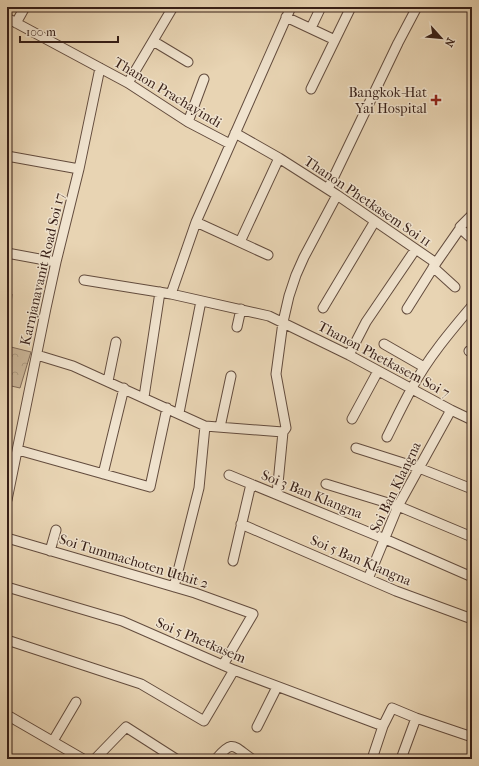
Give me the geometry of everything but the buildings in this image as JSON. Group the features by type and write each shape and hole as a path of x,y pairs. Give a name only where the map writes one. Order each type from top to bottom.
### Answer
{"street":[{"path":"16,23 25,7"},
{"path":"128,83 173,7"},
{"path":"170,294 196,222 291,7"},
{"path":"311,28 321,7"},
{"path":"311,90 351,7"},
{"path":"328,189 398,43 417,7"},
{"path":"286,17 335,40"},
{"name":"Thanon Prachayindi","path":"7,18 128,83 188,122 230,144"},
{"path":"153,41 188,62"},
{"name":"Karnjanavanit Road Soi 17","path":"7,500 56,262 79,169 100,68"},
{"path":"188,122 204,79"},
{"name":"Thanon Phetkasem Soi 11","path":"235,132 337,195 434,265 458,231 461,229 460,227 472,215"},
{"path":"7,156 79,169"},
{"path":"240,242 278,158"},
{"path":"277,494 283,432 286,428 276,374 283,322 296,275 337,195"},
{"path":"322,308 375,221"},
{"path":"196,222 268,255"},
{"path":"460,227 472,239"},
{"path":"349,355 366,322 415,250"},
{"path":"7,253 56,262"},
{"path":"407,309 434,265 455,287"},
{"name":"Thanon Phetkasem Soi 7","path":"84,280 160,292 269,316 349,355 472,420"},
{"path":"144,397 160,292"},
{"path":"179,413 201,301"},
{"path":"387,437 411,388 424,367 472,306"},
{"path":"237,327 242,309"},
{"path":"108,381 116,342"},
{"path":"384,344 424,367"},
{"path":"37,355 73,366 205,426 283,432"},
{"path":"352,419 378,371"},
{"path":"220,427 231,376"},
{"path":"103,474 124,388"},
{"path":"18,450 150,486 167,408"},
{"name":"Soi Ban Klangna","path":"368,579 398,506 451,410"},
{"path":"174,587 199,488 205,426"},
{"path":"356,448 419,468 472,489"},
{"name":"Soi 3 Ban Klangna","path":"229,475 385,539 472,577"},
{"path":"233,561 251,484"},
{"path":"326,484 398,506 472,537"},
{"name":"Soi 5 Ban Klangna","path":"241,524 396,591 472,619"},
{"path":"50,551 56,530"},
{"name":"Soi Tummachoten Uthit 2","path":"7,538 174,587 253,614 223,665"},
{"name":"Soi 5 Phetkasem","path":"7,587 122,621 234,670 383,726"},
{"path":"7,640 141,684 204,721 234,670"},
{"path":"257,727 277,687"},
{"path":"53,741 76,702"},
{"path":"372,759 383,726 392,708 416,718 472,737"},
{"path":"7,715 83,759"},
{"path":"401,759 416,718"},
{"path":"95,759 126,727 176,759"},
{"path":"216,759 225,748 230,746 252,759"}],"green space":[{"path":"7,293 12,294 7,346"},
{"path":"7,346 31,352 20,388 7,385"}],"place":[{"name":"Bangkok-Hat Yai Hospital","path":"436,100"}]}
